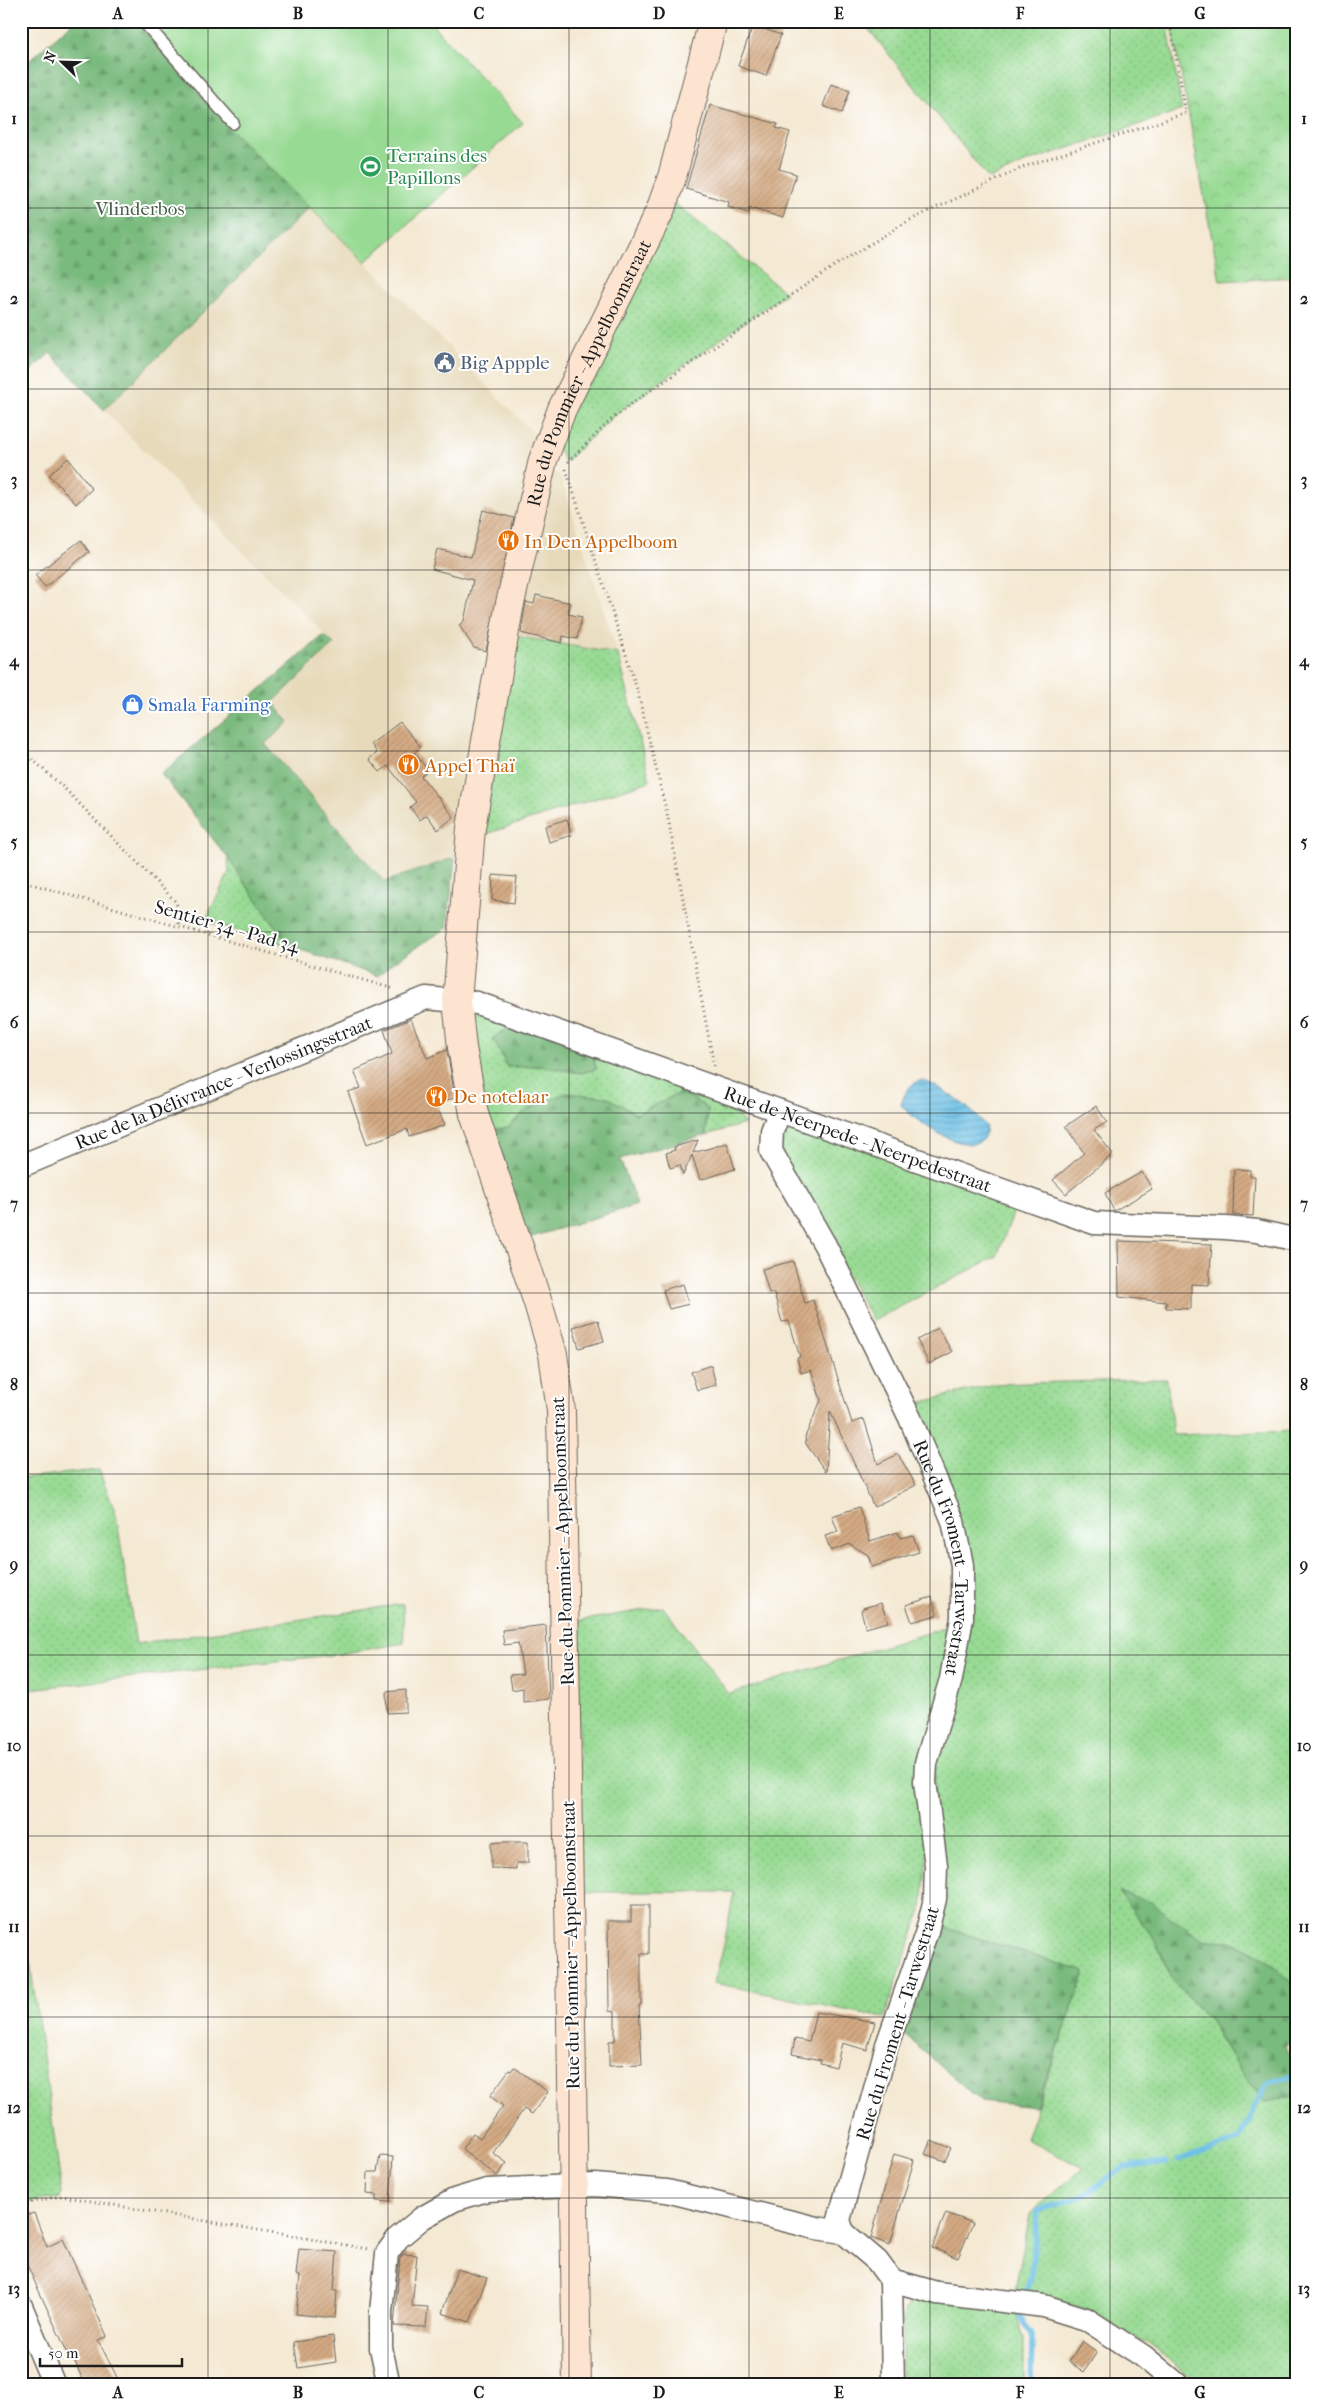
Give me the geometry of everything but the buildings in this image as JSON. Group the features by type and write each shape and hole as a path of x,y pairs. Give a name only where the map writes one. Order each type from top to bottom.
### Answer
{"street":[{"name":"Rue du Pommier - Appelboomstraat","path":"577,2385 561,1411 553,1354 538,1303 474,1114 462,1048 457,1002 471,828 509,608 543,460 562,409 660,211 672,177 713,21"},
{"name":"Rue de Neerpede - Neerpedestraat","path":"426,998 477,1003 1094,1223 1226,1228 1257,1231 1297,1240"},
{"name":"Rue de la Délivrance - Verlossingsstraat","path":"21,1166 426,998"},
{"name":"Rue du Froment - Tarwestraat","path":"780,1111 772,1131 771,1151 825,1245 910,1418 952,1522 962,1565 960,1627 951,1678 926,1763 925,1782 936,1865 935,1899 927,1931 882,2064 839,2220 843,2232"},
{"path":"388,2385 381,2348 381,2321 387,2253 398,2238 422,2218 454,2200 487,2190 595,2185 667,2191 816,2228 843,2232 877,2261 891,2280 893,2385"},
{"path":"891,2280 937,2293 1044,2306 1086,2319 1143,2356 1178,2385"},
{"path":"21,2306 54,2385"}],"lane":[{"path":"143,21 233,123"}],"path":[{"path":"718,1089 668,818 637,688 565,465 612,418 644,395 831,268 908,221 1026,166 1186,113 1170,21"},
{"path":"21,575 25,572"},
{"path":"21,750 62,786 175,901 181,914 178,926"},
{"name":"Sentier 34 - Pad 34","path":"21,881 426,998"},
{"path":"21,2204 62,2196 387,2253"}],"shaded area":[{"path":"311,206 539,439 536,460 560,475 618,654 515,636 455,859 450,859 384,882 265,744 273,702 334,644 104,410"}],"green space":[{"name":"Vlinderbos","path":"74,21 134,21 228,127 311,206 104,410 50,353 27,374 21,368 21,68"},
{"name":"Terrains des Papillons","path":"134,21 429,21 523,123 365,262 228,127"},
{"path":"862,21 1167,21 1182,110 1027,162 989,179"},
{"path":"1171,21 1297,21 1297,277 1220,281"},
{"path":"673,202 786,293 617,413 565,462 554,441"},
{"path":"324,635 334,644 273,702 289,722 265,744 384,882 450,859 455,859 447,928 392,963 378,976 289,946 228,858 161,774"},
{"path":"515,636 618,654 650,781 483,835"},
{"path":"228,858 289,946 205,921 229,873"},
{"path":"476,1013 514,1023 507,1067 540,1066 581,1073 596,1069 592,1050 702,1088 731,1107 745,1124 706,1135 708,1109 683,1092 636,1114 607,1097 527,1110 508,1127 490,1131 468,1024"},
{"path":"515,1023 592,1050 596,1069 581,1073 540,1066 507,1067 493,1038"},
{"path":"682,1092 708,1109 706,1135 620,1159 637,1205 525,1239 490,1131 508,1127 527,1110 566,1093 607,1097 636,1114"},
{"path":"799,1126 1017,1203 997,1256 873,1321 785,1164 779,1140 786,1132"},
{"path":"1297,1371 1297,1989 1265,1959 1231,1941 1205,1940 1120,1893 1155,1940 1172,1979 1209,2020 1245,2078 1265,2101 1297,2095 1297,2385 1202,2385 1146,2341 1141,2341 1087,2309 1014,2295 1030,2214 1083,2168 1026,2139 1085,1972 937,1925 934,1766 971,1619 911,1405 994,1384 1167,1379 1173,1435 1293,1431"},
{"path":"99,1470 116,1514 136,1644 403,1604 404,1643 339,1654 21,1690 21,1478"},
{"path":"663,1607 729,1694 953,1625 946,1664 922,1907 884,2018 714,1983 724,1945 734,1892 580,1892 578,1621"},
{"path":"1119,1892 1151,1902 1182,1926 1205,1940 1231,1941 1265,1959 1297,1989 1297,2034 1286,2046 1297,2069 1297,2095 1265,2101 1245,2078 1209,2020 1172,1979 1155,1940"},
{"path":"937,1925 1085,1972 1036,2107 981,2101 901,2032"},
{"path":"21,1954 29,1954 62,2193 59,2198 21,2203"},
{"path":"923,2298 1014,2309 1024,2337 1024,2385 901,2385 903,2317 908,2304"}],"water":[{"path":"923,1080 957,1100 986,1126 981,1141 973,1144 963,1143 939,1134 916,1119 901,1105 908,1089 914,1083"}],"waterway":[{"path":"1178,2160 1238,2141 1267,2083 1297,2075"},
{"path":"1025,2295 1031,2274 1038,2211 1083,2196 1124,2167 1166,2163"},
{"path":"1019,2315 1032,2334 1031,2385"}],"place":[{"name":"Terrains des Papillons","path":"371,166"},
{"name":"Big Appple","path":"444,362"},
{"name":"In Den Appelboom","path":"508,541"},
{"name":"Smala Farming","path":"132,704"},
{"name":"Appel Thaï","path":"409,765"},
{"name":"De notelaar","path":"437,1096"}]}
